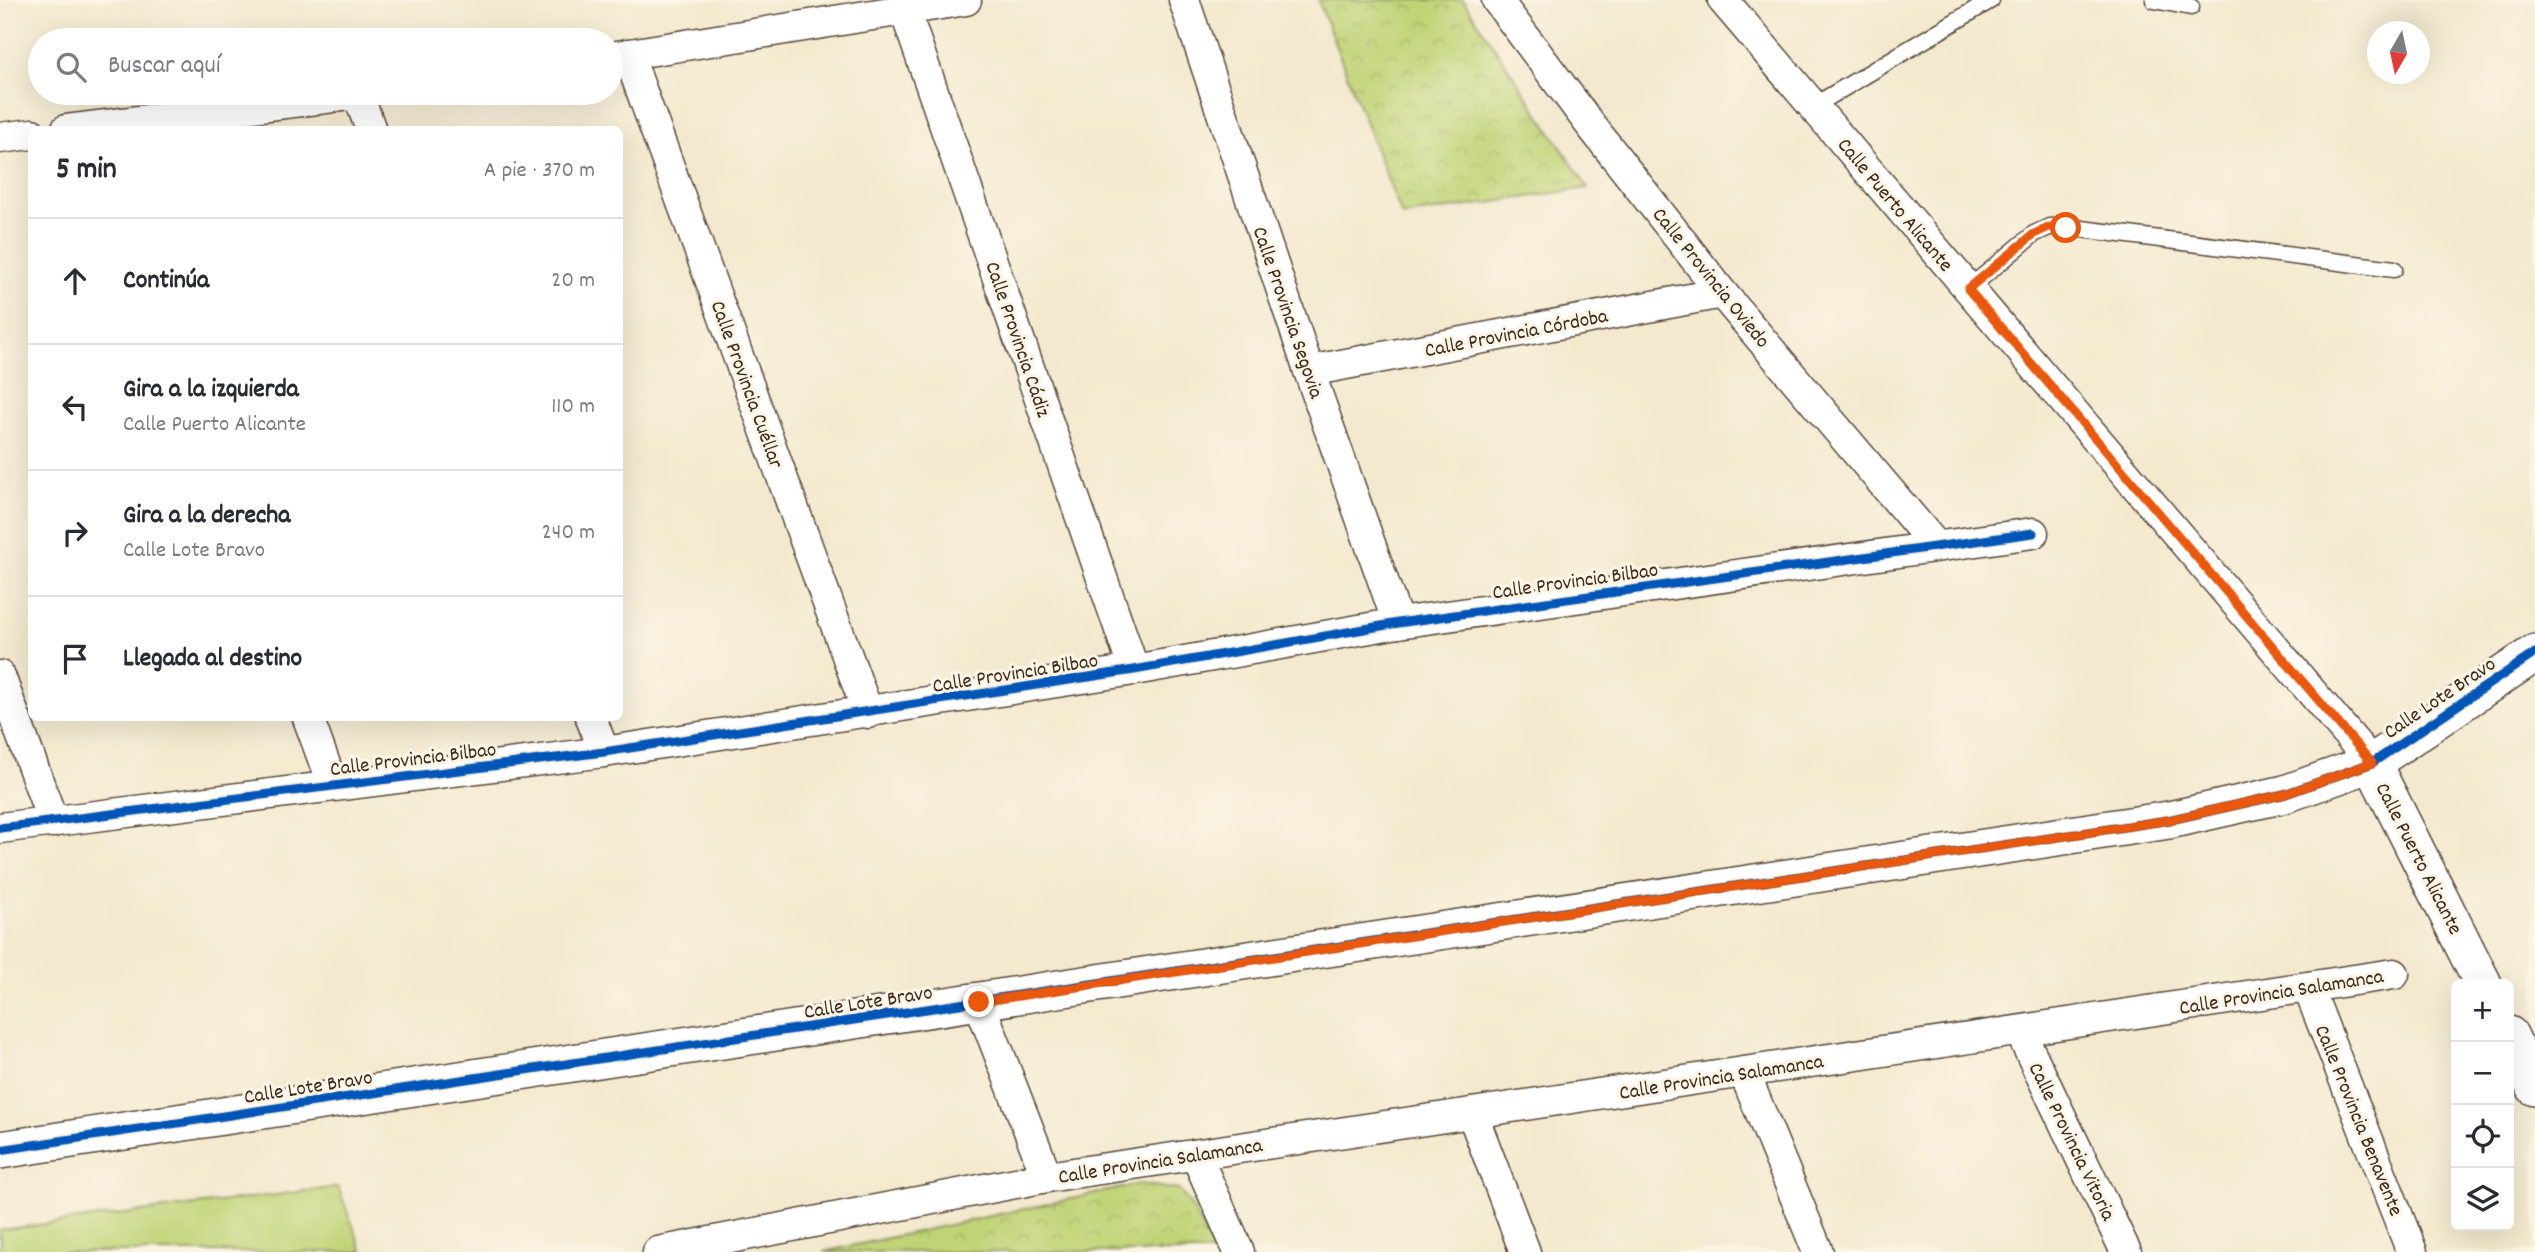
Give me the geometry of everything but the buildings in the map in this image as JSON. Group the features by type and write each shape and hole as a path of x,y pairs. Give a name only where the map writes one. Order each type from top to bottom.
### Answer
{"street":[{"path":"623,54 966,0"},
{"name":"Calle Provincia Segovia","path":"1184,0 1398,623"},
{"name":"Calle Provincia Oviedo","path":"1497,0 1589,123 1723,293 1936,546"},
{"name":"Calle Puerto Alicante","path":"1723,0 2372,763 2480,979"},
{"name":"Calle Provincia Cádiz","path":"904,8 1135,670"},
{"name":"Calle Provincia Cuéllar","path":"623,66 867,713"},
{"path":"105,126 269,105"},
{"path":"365,105 370,126"},
{"path":"0,138 28,134"},
{"name":"Calle Provincia Córdoba","path":"1309,370 1723,293"},
{"name":"Calle Provincia Bilbao","path":"0,828 604,752 1135,670 1398,623 2033,533"},
{"name":"Calle Lote Bravo","path":"0,1150 2169,820 2285,794 2372,763 2535,653"},
{"path":"0,676 52,822"},
{"path":"309,721 333,786"},
{"path":"592,721 604,752"},
{"name":"Calle Provincia Salamanca","path":"658,1252 746,1244 1048,1177 2394,974"},
{"name":"Calle Provincia Benavente","path":"2308,987 2412,1252"},
{"name":"Calle Provincia Salamanca","path":"979,1002 1048,1177"},
{"name":"Calle Provincia Vitoria","path":"2020,1031 2126,1252"},
{"path":"2512,1042 2535,1087"},
{"path":"1744,1072 1818,1252"},
{"path":"1472,1113 1525,1252"},
{"path":"1196,1155 1239,1252"}],"lane":[{"path":"1812,107 1991,0"},
{"path":"2154,0 2191,7"},
{"path":"1968,289 2034,234 2049,227 2394,269"}],"green space":[{"path":"1318,0 1463,0 1588,188 1402,216"},
{"path":"1140,1184 1179,1190 1192,1207 1214,1252 823,1252"},
{"path":"338,1187 363,1252 0,1252 0,1230"}],"cycle path":[{"path":"0,828 604,752 1134,670 1398,623 2033,533"},
{"path":"0,1150 2169,820 2285,794 2372,763 2535,653"}],"route":[{"path":"979,1002 2169,820 2285,794 2372,763 1968,289 2034,234 2049,227 2066,228"}]}
